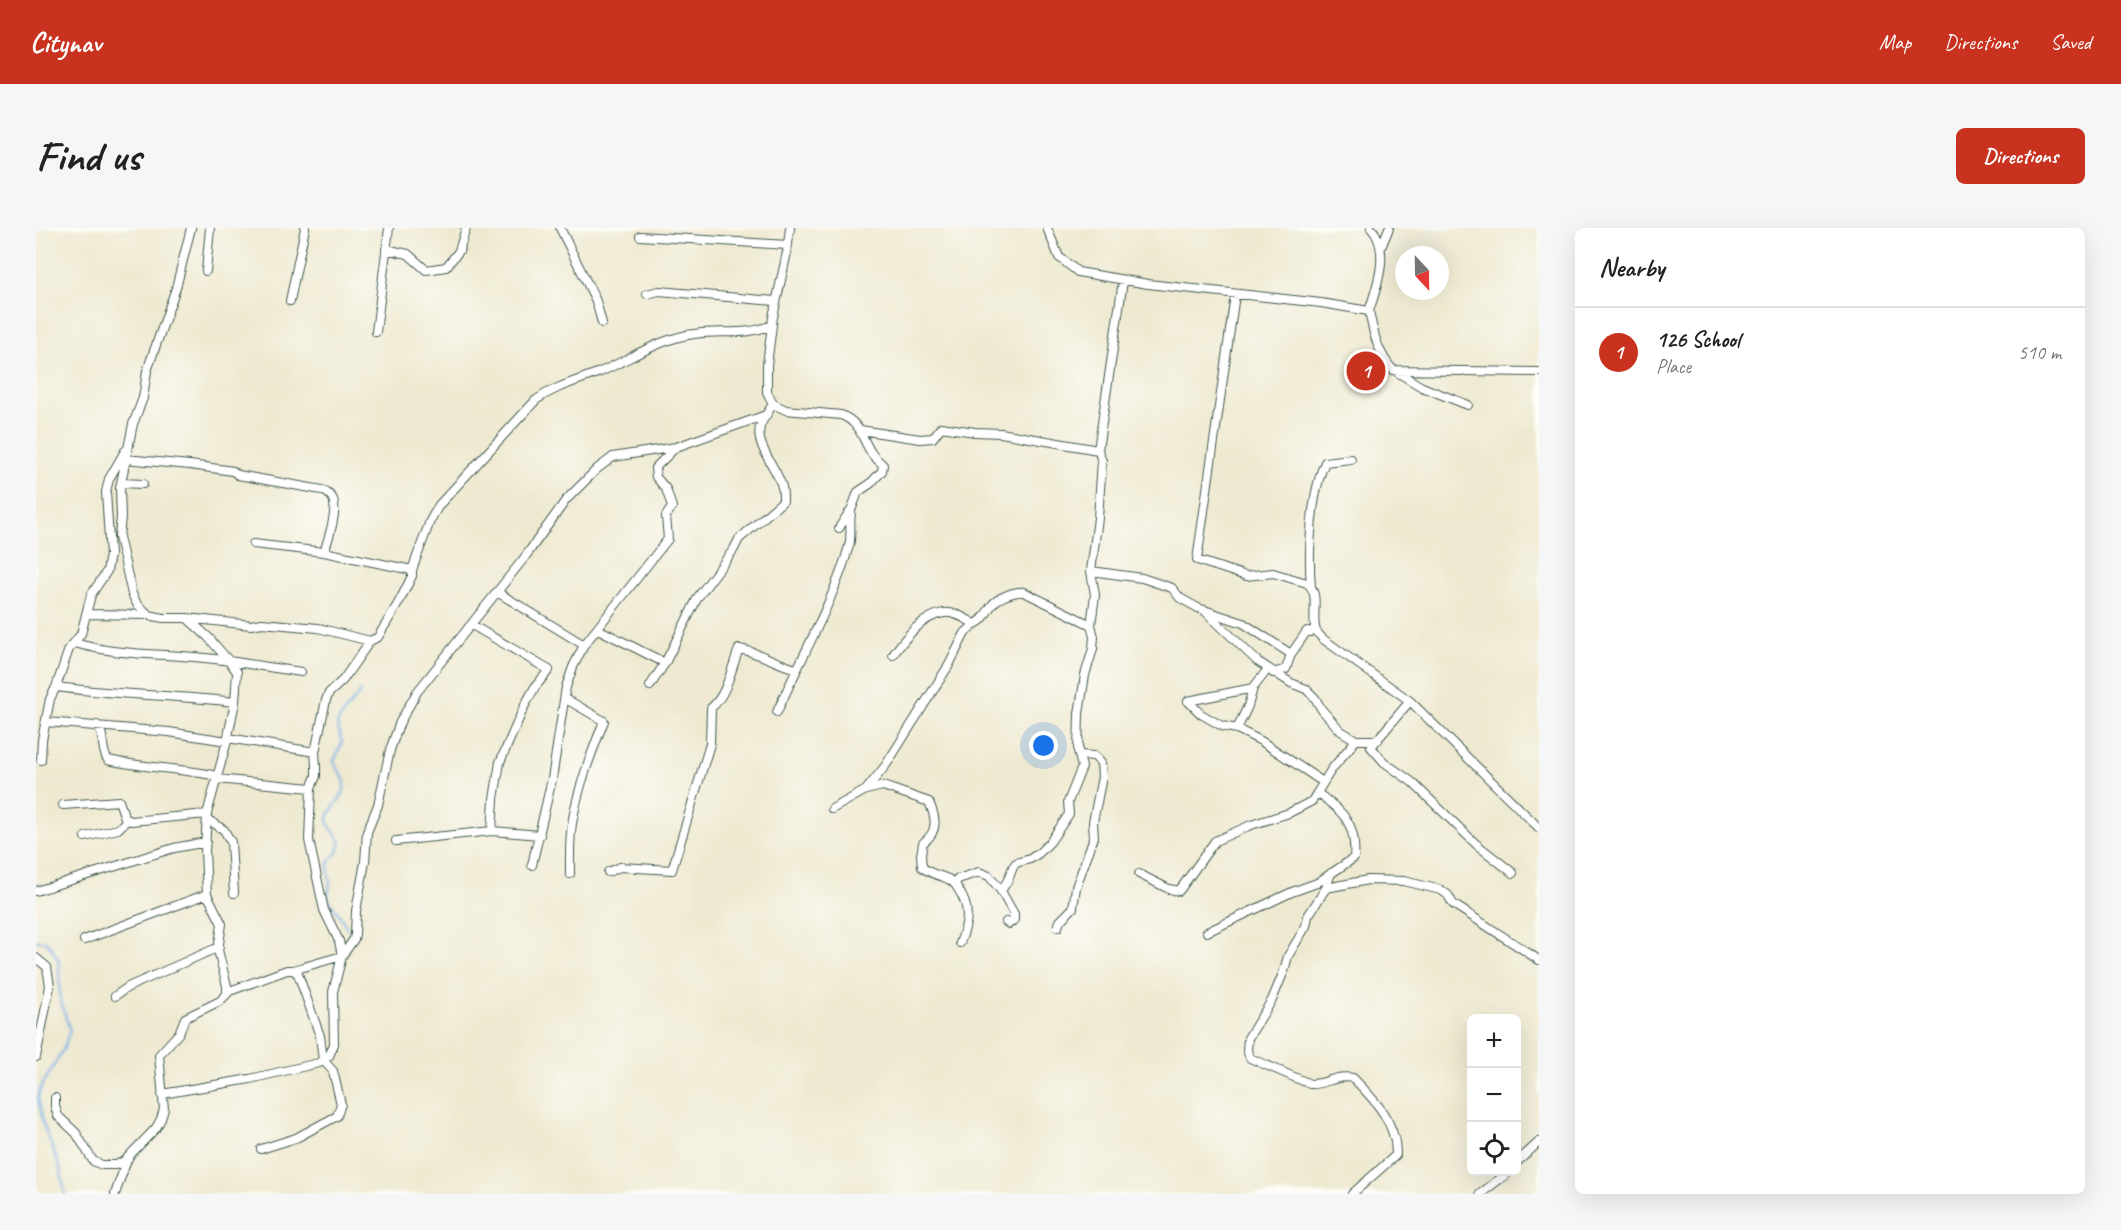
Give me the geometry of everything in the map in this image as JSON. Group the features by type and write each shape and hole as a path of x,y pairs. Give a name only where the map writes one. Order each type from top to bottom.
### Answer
{"street":[{"path":"149,615 137,604 132,594 122,553 119,537 120,483 147,371 176,288 191,228"},
{"path":"206,271 210,228"},
{"path":"290,301 305,228"},
{"path":"376,332 389,228"},
{"path":"386,249 408,254 426,270 446,267 459,251 466,228"},
{"path":"560,228 588,285 602,323"},
{"path":"777,712 829,598 850,543 849,525 858,492 870,484 882,471 883,465 872,453 860,430 848,418 841,415 786,410 773,404 767,392 767,365 772,325 790,228"},
{"path":"1047,228 1059,257 1078,272 1123,281 1369,311"},
{"path":"1371,228 1382,245"},
{"path":"1389,228 1382,245 1380,268 1369,311 1373,333 1385,361 1394,370 1422,387 1468,405"},
{"path":"640,236 788,245"},
{"path":"1001,891 1012,867 1039,853 1050,842 1069,814 1068,802 1082,767 1079,755 1079,714 1094,637 1091,625 1095,595 1091,571 1102,461 1098,450 1123,281"},
{"path":"647,294 659,291 776,302"},
{"path":"1235,294 1197,560 1246,576 1273,573 1311,586"},
{"path":"342,956 339,941 324,910 309,840 311,788 316,776 315,752 326,700 370,641 378,637 399,602 412,576 412,570 430,521 439,505 536,400 548,392 561,385 600,372 664,342 694,334 760,330 772,325"},
{"path":"1394,370 1539,372"},
{"path":"650,686 665,663 698,597 739,539 783,501 782,487 760,438 760,422 773,404"},
{"path":"162,1094 250,1079 323,1060 329,1056 334,1044 333,992 342,956 354,939 367,832 378,805 390,750 400,722 417,692 472,625 566,501 597,469 613,457 676,447 766,415"},
{"path":"860,430 920,439 933,438 941,427 949,427 975,432 1001,433 1098,450"},
{"path":"41,760 50,699 69,649 81,634 91,595 107,571 110,555 106,492 109,479 128,445"},
{"path":"532,865 540,835 566,699 566,687 584,645 668,539 666,516 672,507 666,489 656,477 655,468 676,447"},
{"path":"125,459 233,471 238,475 322,490 333,500 333,515 324,552"},
{"path":"1351,459 1325,462 1318,479 1310,557 1315,628 1323,639 1410,701 1539,828"},
{"path":"120,483 143,484"},
{"path":"839,528 852,508"},
{"path":"254,544 324,552 412,570"},
{"path":"1091,571 1158,583 1172,588 1180,598 1205,610 1243,623 1291,654"},
{"path":"866,790 900,746 949,665 965,633 981,622 993,603 1017,591 1024,592 1091,625"},
{"path":"496,592 584,645"},
{"path":"1205,610 1236,642 1271,671 1306,689 1341,731 1356,740 1378,740"},
{"path":"893,655 905,637 927,619 945,612 975,624"},
{"path":"86,614 149,615 250,625 262,623 318,628 370,641"},
{"path":"187,618 208,637 237,672 235,702 228,740 207,817 206,842 207,894 222,924 219,947 227,992"},
{"path":"472,625 549,670 525,705 500,762 492,831"},
{"path":"1237,729 1248,706 1253,688 1271,671 1286,669 1291,654 1307,631 1311,632 1315,628"},
{"path":"598,629 665,663"},
{"path":"75,643 126,652 229,661 301,672"},
{"path":"608,872 620,867 672,870 710,744 711,708 722,695 739,649 796,669"},
{"path":"56,687 126,695 168,695 235,702"},
{"path":"1253,688 1188,701 1201,714 1222,726 1237,729 1261,741 1323,782"},
{"path":"566,699 604,721 584,776 573,818 569,844 570,874"},
{"path":"1410,701 1371,747 1374,752 1412,782 1476,844 1513,873"},
{"path":"46,722 169,732 315,752"},
{"path":"97,725 103,733 104,752 108,760 135,766 195,771 217,777 311,788"},
{"path":"1139,874 1169,889 1179,891 1215,841 1251,825 1288,813 1312,801 1323,782 1356,740"},
{"path":"1058,927 1060,921 1073,908 1076,887 1095,837 1093,822 1102,777 1101,764 1094,756 1079,755"},
{"path":"832,809 866,790 883,786 929,802 935,816 936,827 930,838 923,843 922,867 931,874 949,879 955,884 966,902 968,913 960,943"},
{"path":"1207,932 1292,892 1309,887 1354,858 1353,831 1348,819 1317,793"},
{"path":"63,805 119,801 127,820"},
{"path":"85,837 109,833 118,829 127,820 207,817 224,830 231,842 234,893"},
{"path":"396,841 492,831 540,835"},
{"path":"36,891 174,849 206,842"},
{"path":"955,884 958,879 979,872 989,876 1014,914 1014,920 1009,924 1006,922"},
{"path":"1331,873 1326,888 1308,916 1306,926 1288,956 1272,1000 1248,1038 1247,1050 1250,1058 1258,1063 1310,1084 1319,1085 1347,1076 1353,1078 1378,1104 1394,1137 1396,1155 1352,1194"},
{"path":"1326,888 1377,880 1404,881 1441,890 1448,895 1453,904 1539,960"},
{"path":"84,940 207,894"},
{"path":"115,996 128,987 219,947"},
{"path":"115,1194 128,1159 134,1149 156,1128 164,1109 159,1055 179,1033 185,1018 223,999 227,992 286,970 342,956"},
{"path":"36,958 47,967 50,986 36,1057"},
{"path":"261,1149 296,1138 337,1116 341,1104 333,1071 323,1060 320,1036 301,981 293,970"},
{"path":"56,1098 55,1106 58,1116 76,1133 93,1161 102,1165 116,1165 128,1159"},
{"path":"1521,1158 1539,1142"},
{"path":"1480,1194 1504,1176"}],"waterway":[{"path":"347,929 327,895 330,883 329,862 337,854 341,842 328,821 331,811 342,795 345,783 334,761 342,742 337,725 361,691"},
{"path":"36,941 46,941 59,962 60,999 70,1030 63,1050 40,1089 38,1098 44,1126 60,1168 65,1194"}],"place":[{"name":"126 School","path":"1366,371"}]}
